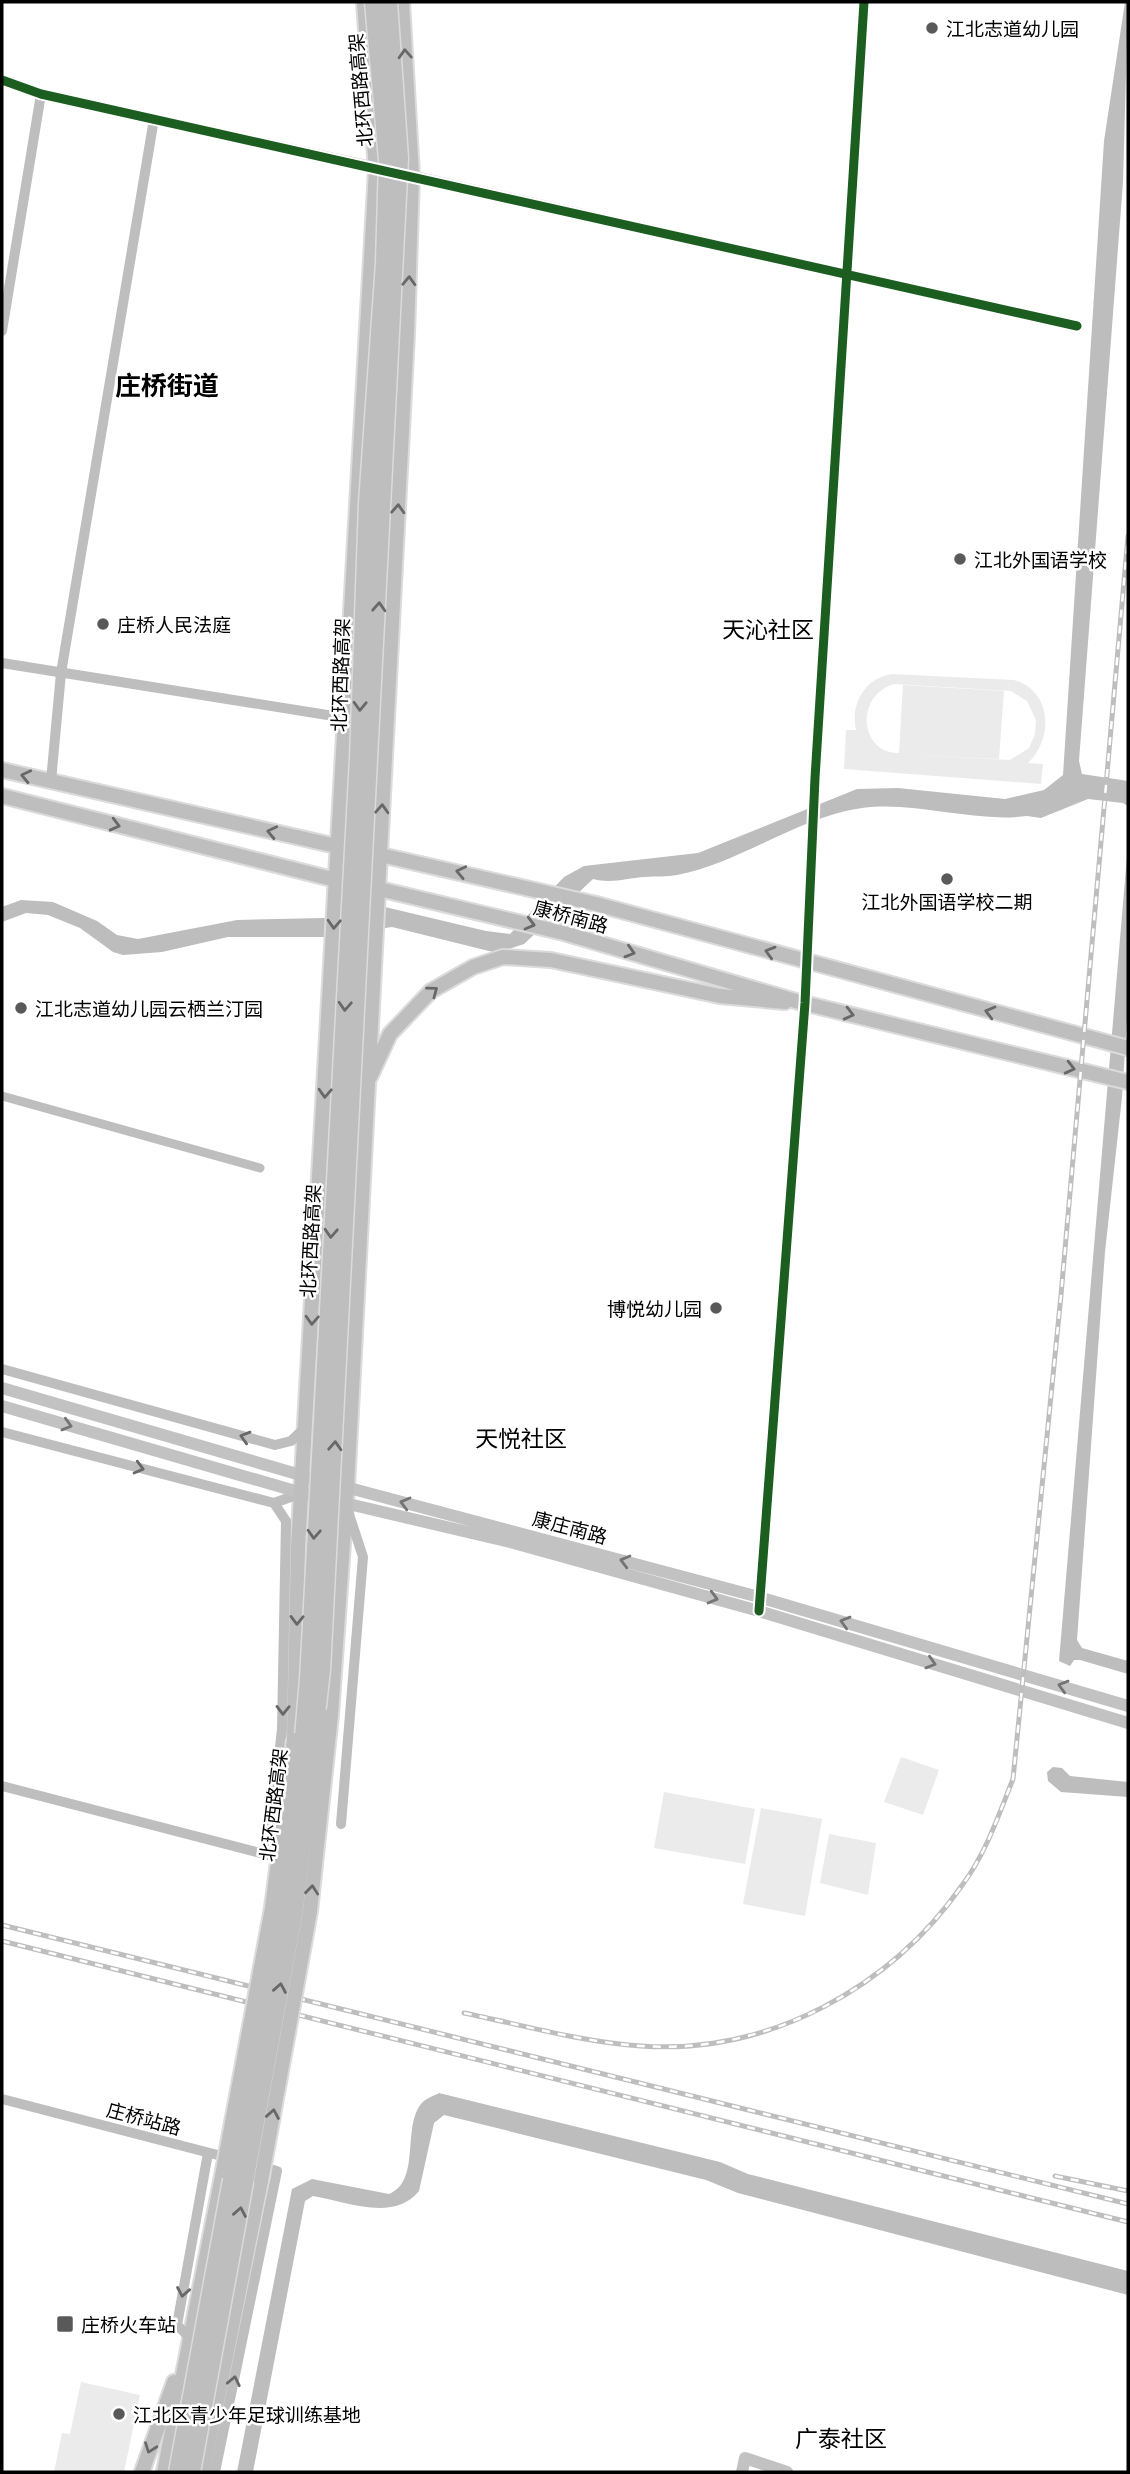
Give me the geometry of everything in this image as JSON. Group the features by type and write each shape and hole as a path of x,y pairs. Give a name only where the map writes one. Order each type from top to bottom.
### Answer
{"highway":[{"name":"北环西路高架","path":"177,2472 281,1909 301,1759 308,1679 357,784 367,503 384,262 387,160 373,2"},
{"name":"北环西路高架","path":"192,2472 295,1909 322,1670 399,172 389,2"}],"main road":[{"path":"164,2472 272,1908 294,1740 302,1493 376,167 364,2"},
{"path":"203,2472 261,2181 310,1911 331,1715 346,1488 412,175 402,2"},
{"name":"康桥南路","path":"2,770 338,847 527,886 1128,1048"},
{"name":"康桥南路","path":"2,796 337,881 377,895 496,915 802,1002 1128,1082"},
{"path":"367,1085 390,1034 431,991 473,967 503,957 551,960 720,996 768,1003 802,1002"},
{"name":"康庄南路","path":"2,1388 346,1488 760,1597 1128,1706"},
{"name":"康庄南路","path":"2,1406 302,1493 510,1542 759,1611 1128,1723"},
{"path":"142,2472 190,2338"},
{"path":"742,2472 745,2458 761,2468 787,2472"}],"street":[{"path":"759,1611 805,962 864,2"},
{"path":"2,80 41,94 1077,326"},
{"path":"2,331 41,94"},
{"path":"51,781 61,673 154,119"},
{"path":"2,663 345,718"},
{"path":"2,1096 260,1168"},
{"path":"2,1369 275,1446 291,1441 306,1427"},
{"path":"2,1432 274,1503 302,1493"},
{"path":"2,1786 268,1855 282,1729 286,1521 274,1503"},
{"path":"341,1824 363,1557 345,1503"},
{"name":"庄桥站路","path":"2,2099 277,2171 215,2472"},
{"path":"190,2338 177,2325 208,2152"}],"shaded area":[{"path":"1125,2 1128,2 1123,182 1079,761 1082,774 1128,781 1128,806 1088,799 1041,818 985,817 904,807 862,808 838,813 701,869 669,876 613,881 593,879 524,944 497,953 392,927 326,937 228,937 162,952 123,955 113,952 80,928 48,915 26,913 2,922 2,907 21,900 53,902 97,921 117,935 138,939 237,920 324,918 385,907 486,931 510,934 564,877 584,866 698,853 857,789 898,788 1005,799 1044,790 1063,775 1104,141"},
{"path":"892,674 1014,680 1027,686 1036,694 1045,716 1042,741 1028,763 1043,764 1041,784 844,769 846,730 856,730 855,711 858,702 867,687 882,676","holes":["894,684 1011,691 1027,701 1036,720 1035,734 1029,748 1010,760 899,754 999,759 1004,691 903,685 899,753 886,751 876,744 870,735 867,723 872,700 881,690"]},
{"path":"1128,844 1128,1003 1122,1097 1105,1252 1077,1640 1082,1648 1128,1661 1128,1674 1080,1660 1074,1660 1070,1666 1059,1661"},
{"path":"901,1757 939,1770 923,1815 884,1802"},
{"path":"1053,1767 1062,1768 1070,1776 1128,1782 1128,1797 1061,1792 1048,1781 1047,1772"},
{"path":"664,1792 755,1809 745,1864 654,1848"},
{"path":"761,1808 822,1819 805,1916 743,1904"},
{"path":"829,1834 876,1843 868,1895 820,1883"},
{"path":"439,2093 720,2162 748,2174 1128,2271 1128,2295 738,2193 706,2180 444,2115 434,2123 419,2191 409,2200 397,2206 383,2208 313,2196 305,2201 253,2472 237,2472 292,2189 312,2179 389,2194 399,2187 405,2178 415,2114 423,2102"},
{"name":"江北区青少年足球训练基地","path":"81,2382 140,2395 124,2472 54,2472 62,2433 70,2434"}],"railway":[{"path":"464,2013 574,2037 641,2046 688,2046 735,2039 780,2026 823,2007 863,1983 900,1954 934,1921 963,1884 991,1833 1013,1779 1061,1295 1128,536"},
{"path":"2,1925 1128,2204"},
{"path":"2,1941 1128,2222"},
{"path":"1055,2176 1128,2191"}],"cycle path":[{"path":"759,1611 805,1003 815,778 864,2"},
{"path":"2,80 41,94 1077,326"}],"place":[{"name":"江北志道幼儿园","path":"932,28"},
{"name":"江北外国语学校","path":"960,559"},
{"name":"庄桥人民法庭","path":"103,624"},
{"name":"江北外国语学校二期","path":"947,879"},
{"name":"江北志道幼儿园云栖兰汀园","path":"21,1008"},
{"name":"博悦幼儿园","path":"716,1308"},
{"name":"庄桥火车站","path":"65,2324"},
{"name":"江北区青少年足球训练基地","path":"119,2414"}],"district":[{"name":"庄桥街道","path":"167,384"},
{"name":"天沁社区","path":"768,629"},
{"name":"天悦社区","path":"521,1438"},
{"name":"广泰社区","path":"841,2438"}]}
